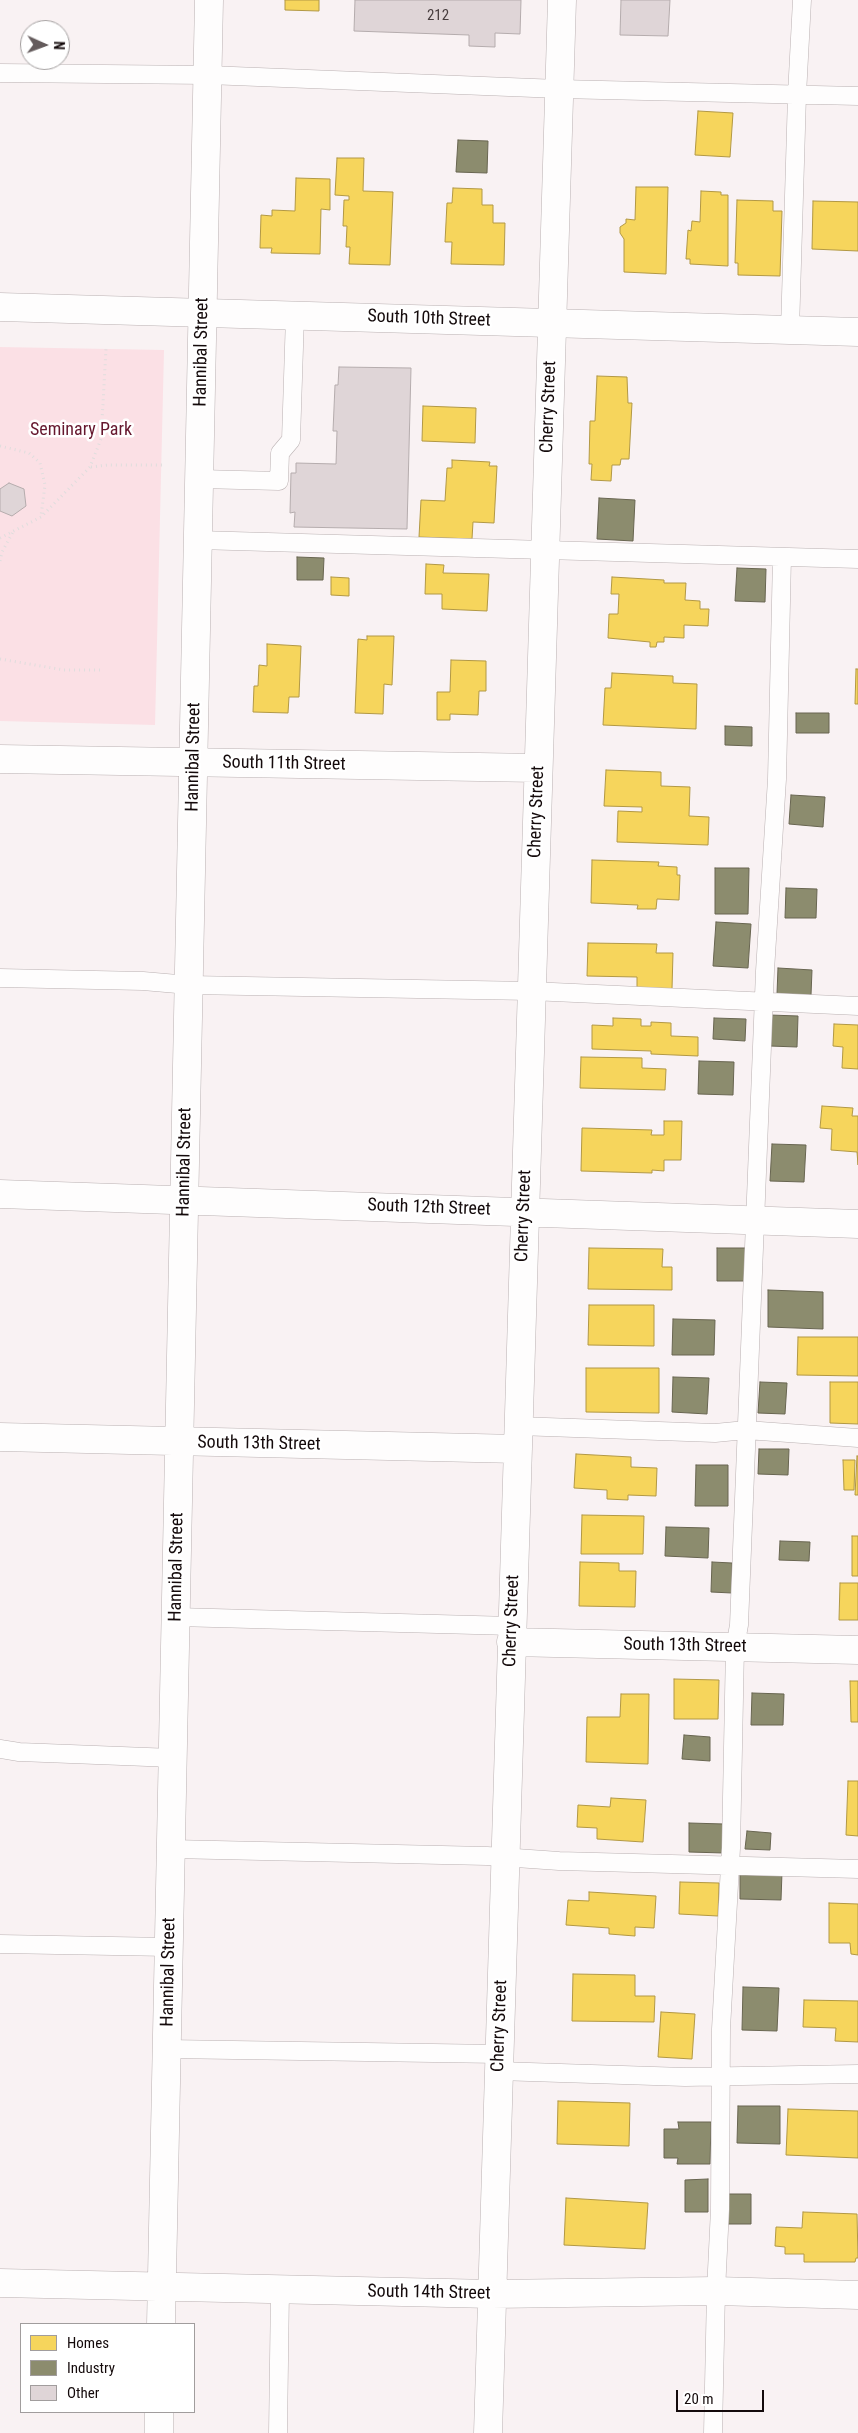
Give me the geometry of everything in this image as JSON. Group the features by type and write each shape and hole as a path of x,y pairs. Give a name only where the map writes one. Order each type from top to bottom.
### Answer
{"street":[{"name":"Hannibal Street","path":"162,2323 209,0"},
{"name":"Cherry Street","path":"488,2433 562,0"},
{"name":"South 10th Street","path":"0,307 858,332"},
{"name":"South 11th Street","path":"0,759 538,768"},
{"name":"South 12th Street","path":"0,1194 858,1224"},
{"name":"South 13th Street","path":"0,1437 180,1442 518,1438"},
{"name":"South 13th Street","path":"512,1634 735,1647 858,1650"},
{"name":"South 14th Street","path":"0,2283 492,2294 716,2291 858,2295"},
{"path":"159,2433 160,2413"}],"lane":[{"path":"790,330 796,95 802,0"},
{"path":"0,73 208,76 559,89 858,96"},
{"path":"200,479 280,481 280,453 291,440 296,316"},
{"path":"198,540 858,559"},
{"path":"713,2433 720,2209 721,2029 730,1866 736,1698 735,1647 739,1624 764,1002 776,779 782,557"},
{"path":"0,978 143,981 189,985 531,991 858,1006"},
{"path":"518,1438 715,1433 746,1430 858,1438"},
{"path":"176,1617 512,1634"},
{"path":"0,1749 19,1752 173,1758"},
{"path":"171,1849 505,1857 858,1869"},
{"path":"0,1944 169,1947"},
{"path":"167,2049 499,2062 721,2077 858,2074"},
{"path":"278,2433 280,2290"}],"path":[{"path":"0,538 41,517 90,467 101,439 106,349"},
{"path":"0,446 29,452 40,463 45,484 41,517"},
{"path":"90,467 108,465 163,465"},
{"path":"0,561 2,552 14,530"},
{"path":"0,659 64,670 100,670"}],"green space":[{"name":"Seminary Park","path":"0,347 164,350 155,725 0,721"}],"building: Homes":[{"path":"285,0 319,0 319,11 285,10"},
{"path":"698,111 733,113 730,157 695,155"},
{"path":"337,158 364,158 363,191 393,192 390,265 349,264 350,247 346,247 347,226 343,226 344,200 349,200 349,196 335,195"},
{"path":"296,178 330,179 330,210 321,209 320,254 271,253 272,248 260,248 261,215 272,216 272,210 295,211"},
{"path":"636,187 668,187 666,274 624,272 624,239 620,233 620,227 626,223 626,219 635,220"},
{"path":"453,188 482,189 482,205 493,205 493,223 505,223 504,265 451,264 452,242 445,242 447,203 452,203"},
{"path":"701,191 721,192 721,195 728,195 728,266 690,264 690,259 686,259 688,230 691,231 692,221 700,222"},
{"path":"737,200 773,201 773,211 782,211 780,276 738,275 738,263 735,263"},
{"path":"813,201 858,202 858,251 812,249"},
{"path":"597,376 627,377 628,403 632,403 629,459 621,459 620,465 612,465 611,481 591,480 592,464 589,464 590,421 595,421"},
{"path":"423,406 476,408 475,443 422,441"},
{"path":"452,460 490,462 489,466 497,466 494,523 473,522 472,539 419,537 421,500 445,501 447,468 452,468"},
{"path":"426,564 444,565 443,573 489,574 487,611 442,609 442,594 425,594"},
{"path":"331,577 349,578 349,596 331,595"},
{"path":"612,577 664,580 664,583 686,583 685,600 700,601 700,609 709,609 708,626 684,625 684,638 664,637 664,642 657,642 656,647 650,647 650,642 608,638 609,614 618,614 619,594 611,594"},
{"path":"367,636 394,636 392,685 384,684 383,714 355,713 358,639 367,640"},
{"path":"267,644 301,646 299,697 289,697 288,713 253,712 254,686 258,686 259,665 267,666"},
{"path":"451,660 486,661 486,691 479,691 478,715 450,714 450,720 437,720 437,692 450,692"},
{"path":"856,669 858,669 858,704 855,704"},
{"path":"612,673 673,676 673,683 697,684 696,729 603,725 605,688 611,688"},
{"path":"606,770 661,772 661,786 690,787 689,816 709,817 708,845 617,842 618,811 642,812 642,807 604,806"},
{"path":"592,860 659,862 658,866 677,867 677,875 680,875 679,900 657,899 656,909 637,909 638,905 591,903"},
{"path":"588,943 657,944 656,953 673,953 672,989 637,988 637,977 587,976"},
{"path":"613,1018 641,1019 641,1026 651,1026 651,1022 671,1023 671,1036 698,1037 698,1056 651,1054 651,1051 592,1049 592,1025 613,1026"},
{"path":"834,1024 858,1025 858,1069 842,1068 843,1047 833,1046"},
{"path":"581,1057 642,1058 642,1068 666,1069 665,1090 580,1088"},
{"path":"822,1106 853,1108 852,1116 858,1116 858,1165 857,1152 831,1150 832,1129 820,1128"},
{"path":"664,1121 682,1121 681,1160 664,1160 664,1171 652,1170 652,1173 581,1171 582,1128 652,1130 651,1135 664,1135"},
{"path":"589,1248 663,1249 662,1267 672,1267 672,1290 588,1289"},
{"path":"589,1305 654,1305 654,1346 588,1345"},
{"path":"798,1337 858,1337 858,1376 797,1375"},
{"path":"586,1368 659,1368 659,1413 586,1412"},
{"path":"830,1382 858,1382 858,1424 830,1423"},
{"path":"576,1454 631,1457 631,1467 657,1468 656,1496 628,1495 628,1500 607,1499 607,1490 574,1488"},
{"path":"857,1456 858,1495 855,1495"},
{"path":"843,1460 855,1460 854,1490 844,1490"},
{"path":"582,1515 644,1516 643,1554 581,1554"},
{"path":"852,1536 858,1536 858,1576 852,1576"},
{"path":"580,1562 619,1563 619,1571 636,1571 635,1607 579,1606"},
{"path":"840,1583 858,1583 858,1620 839,1620"},
{"path":"674,1679 719,1680 718,1719 674,1719"},
{"path":"850,1681 858,1681 858,1722 851,1722"},
{"path":"621,1694 649,1694 648,1764 586,1762 587,1717 620,1717"},
{"path":"848,1781 858,1781 858,1836 846,1835"},
{"path":"611,1798 646,1800 643,1842 597,1839 597,1828 577,1827 578,1805 610,1807"},
{"path":"680,1882 719,1883 718,1916 679,1914"},
{"path":"589,1892 656,1896 654,1928 635,1927 635,1936 609,1934 609,1928 566,1925 568,1900 589,1901"},
{"path":"829,1903 858,1904 858,1955 851,1954 850,1943 829,1943"},
{"path":"573,1974 635,1975 635,1996 655,1996 654,2022 572,2021"},
{"path":"804,2000 858,2001 858,2042 835,2041 836,2028 803,2027"},
{"path":"661,2012 695,2014 692,2059 658,2057"},
{"path":"558,2101 630,2103 629,2146 557,2144"},
{"path":"788,2109 858,2111 858,2158 786,2155"},
{"path":"566,2198 648,2203 645,2249 564,2245"},
{"path":"803,2212 857,2214 858,2258 856,2258 855,2262 804,2262 804,2254 785,2254 785,2247 775,2246 776,2227 802,2228"}],"building: Industry":[{"path":"458,140 488,141 487,173 456,172"},
{"path":"599,498 635,500 633,541 597,539"},
{"path":"297,557 324,558 323,580 297,580"},
{"path":"737,568 766,569 765,602 735,601"},
{"path":"796,713 829,713 829,733 796,733"},
{"path":"725,726 752,727 752,746 725,745"},
{"path":"791,795 825,797 823,827 789,824"},
{"path":"715,868 749,868 748,914 715,914"},
{"path":"786,888 817,889 816,918 785,918"},
{"path":"716,922 751,924 748,968 713,966"},
{"path":"778,968 812,970 811,995 777,994"},
{"path":"770,1015 798,1016 797,1047 770,1046"},
{"path":"714,1018 746,1019 745,1041 713,1039"},
{"path":"699,1061 734,1062 733,1095 698,1094"},
{"path":"772,1144 806,1145 804,1182 770,1181"},
{"path":"717,1248 747,1248 747,1281 717,1281"},
{"path":"768,1290 823,1292 823,1329 768,1327"},
{"path":"673,1319 715,1320 714,1355 672,1355"},
{"path":"673,1377 709,1378 707,1414 672,1412"},
{"path":"760,1382 787,1383 785,1414 758,1413"},
{"path":"759,1449 789,1449 788,1475 758,1474"},
{"path":"696,1465 728,1465 728,1506 695,1506"},
{"path":"666,1527 709,1528 708,1558 665,1556"},
{"path":"780,1541 810,1542 809,1561 779,1560"},
{"path":"712,1562 732,1563 732,1593 711,1592"},
{"path":"752,1693 784,1694 783,1725 751,1725"},
{"path":"684,1735 710,1737 710,1761 682,1759"},
{"path":"689,1823 724,1824 724,1853 689,1852"},
{"path":"747,1831 771,1833 770,1850 745,1849"},
{"path":"740,1871 782,1872 781,1900 740,1899"},
{"path":"743,1987 779,1988 777,2031 742,2030"},
{"path":"738,2106 780,2106 780,2144 737,2143"},
{"path":"678,2122 711,2122 710,2164 677,2164 678,2158 664,2158 664,2129 679,2129"},
{"path":"708,2179 708,2212 685,2212 685,2180"},
{"path":"727,2194 751,2194 751,2224 727,2224"}],"building: Other":[{"path":"355,0 521,0 520,34 495,33 495,47 469,46 469,35 354,31"},
{"path":"621,0 670,0 668,36 620,35"},
{"path":"339,367 411,368 407,529 294,527 295,512 290,513 291,473 296,473 296,463 336,464 337,431 333,431 335,385 338,385"},
{"path":"9,483 24,489 26,506 12,516 0,511 0,489"}]}
